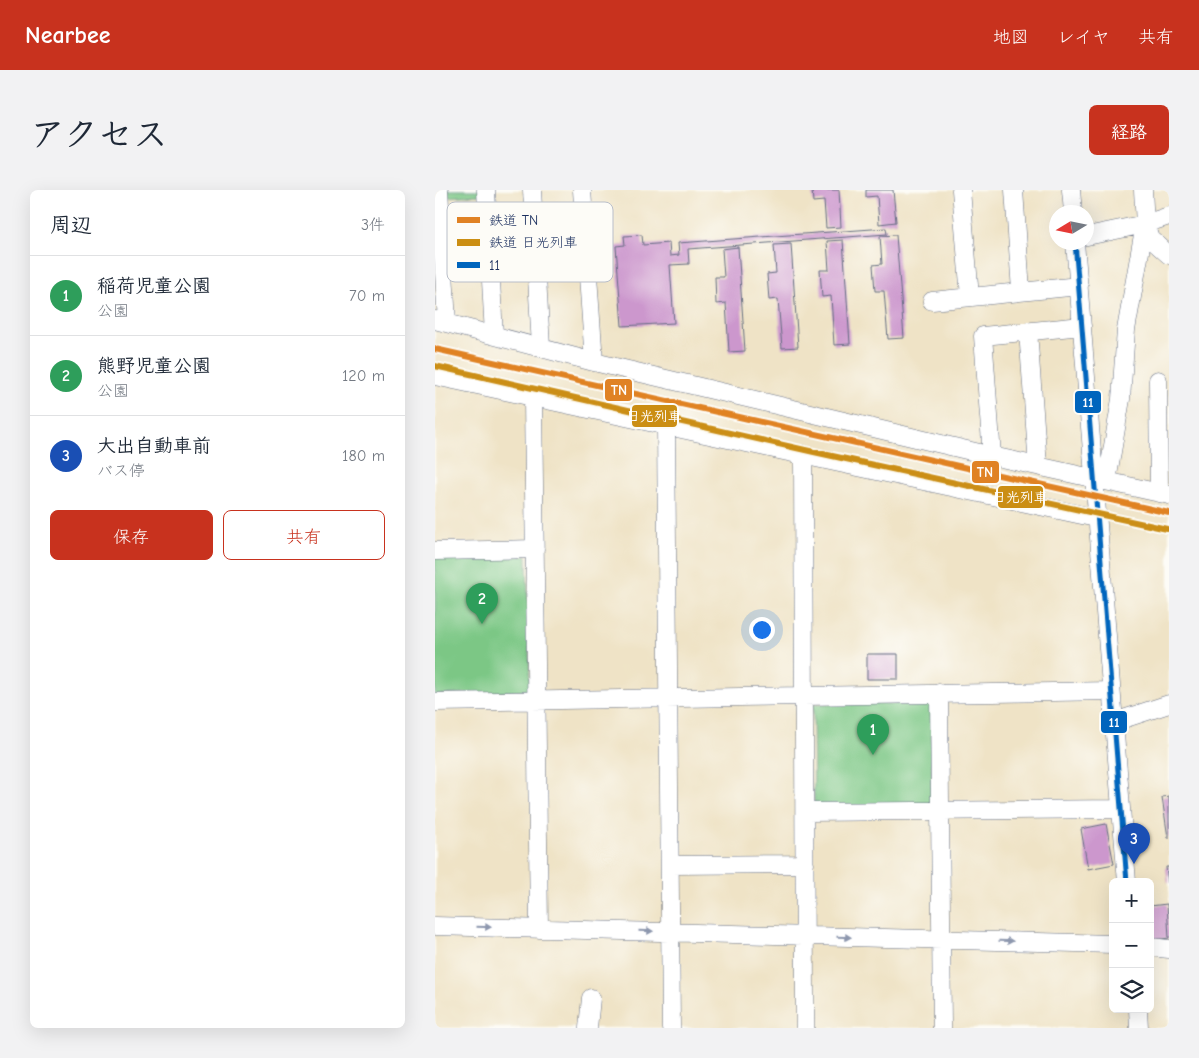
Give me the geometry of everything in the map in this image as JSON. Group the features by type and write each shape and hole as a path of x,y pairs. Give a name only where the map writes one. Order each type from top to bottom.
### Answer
{"street":[{"path":"439,190 441,321 594,362 992,456 1164,494 1158,380"},
{"path":"961,190 971,297"},
{"path":"1014,190 1021,291"},
{"path":"1071,190 1072,205"},
{"path":"1127,878 1096,518 1100,480 1121,399 1126,330 1145,224 1143,190"},
{"path":"1094,235 1145,224 1169,216"},
{"path":"1145,224 1150,238 1169,255"},
{"path":"1076,250 1082,326 1100,480"},
{"path":"491,282 494,335"},
{"path":"537,282 541,347"},
{"path":"589,282 594,362"},
{"path":"932,301 1079,286"},
{"path":"992,456 983,336 1082,326"},
{"path":"1028,331 1038,466"},
{"path":"435,376 1096,518"},
{"path":"533,397 539,929"},
{"path":"666,425 671,1028"},
{"path":"803,454 803,696 806,812 805,1028"},
{"path":"435,551 535,549"},
{"path":"435,702 1111,691"},
{"path":"939,693 942,1028"},
{"path":"1114,722 1169,704"},
{"path":"806,812 1121,809"},
{"path":"670,865 805,864"},
{"path":"435,926 1109,944"},
{"path":"1154,947 1169,949"},
{"path":"588,1028 591,998"},
{"path":"1138,1013 1139,1028"}],"green space":[{"path":"445,190 480,190 480,195 445,197"},
{"path":"527,556 530,691 435,695 435,557"},
{"path":"932,703 932,806 814,807 813,704"}],"building":[{"path":"812,190 839,190 841,227 826,228 824,201 813,202"},
{"path":"866,190 893,190 896,222 879,224 877,196 866,197"},
{"path":"886,228 887,234 688,249 689,264 670,265 674,323 622,326 616,246 625,245 624,236 642,235 643,245 669,243 670,256 679,255 678,243"},
{"path":"896,235 904,338 888,339 884,291 875,291 873,265 882,264 880,236"},
{"path":"843,240 850,344 834,345 831,296 822,297 820,270 829,270 827,241"},
{"path":"791,244 798,347 782,348 778,299 769,300 767,274 776,273 774,245"},
{"path":"738,247 745,351 729,352 726,303 716,304 715,277 724,277 722,249"},
{"path":"867,654 898,654 898,679 867,679"},
{"path":"1169,796 1169,838 1168,838 1162,797"},
{"path":"1106,824 1114,864 1088,869 1081,829"},
{"path":"1166,867 1169,867 1169,883 1168,883"},
{"path":"1167,904 1169,938 1154,940 1154,906"}],"rail line":[{"name":"TN","path":"435,349 1169,513"},
{"name":"日光列車","path":"435,366 814,452 1167,529"}],"transit line":[{"name":"11","path":"1076,250 1127,878"}],"place":[{"name":"熊野児童公園","path":"482,624"},
{"name":"稲荷児童公園","path":"873,755"},
{"name":"大出自動車前","path":"1134,864"}]}
